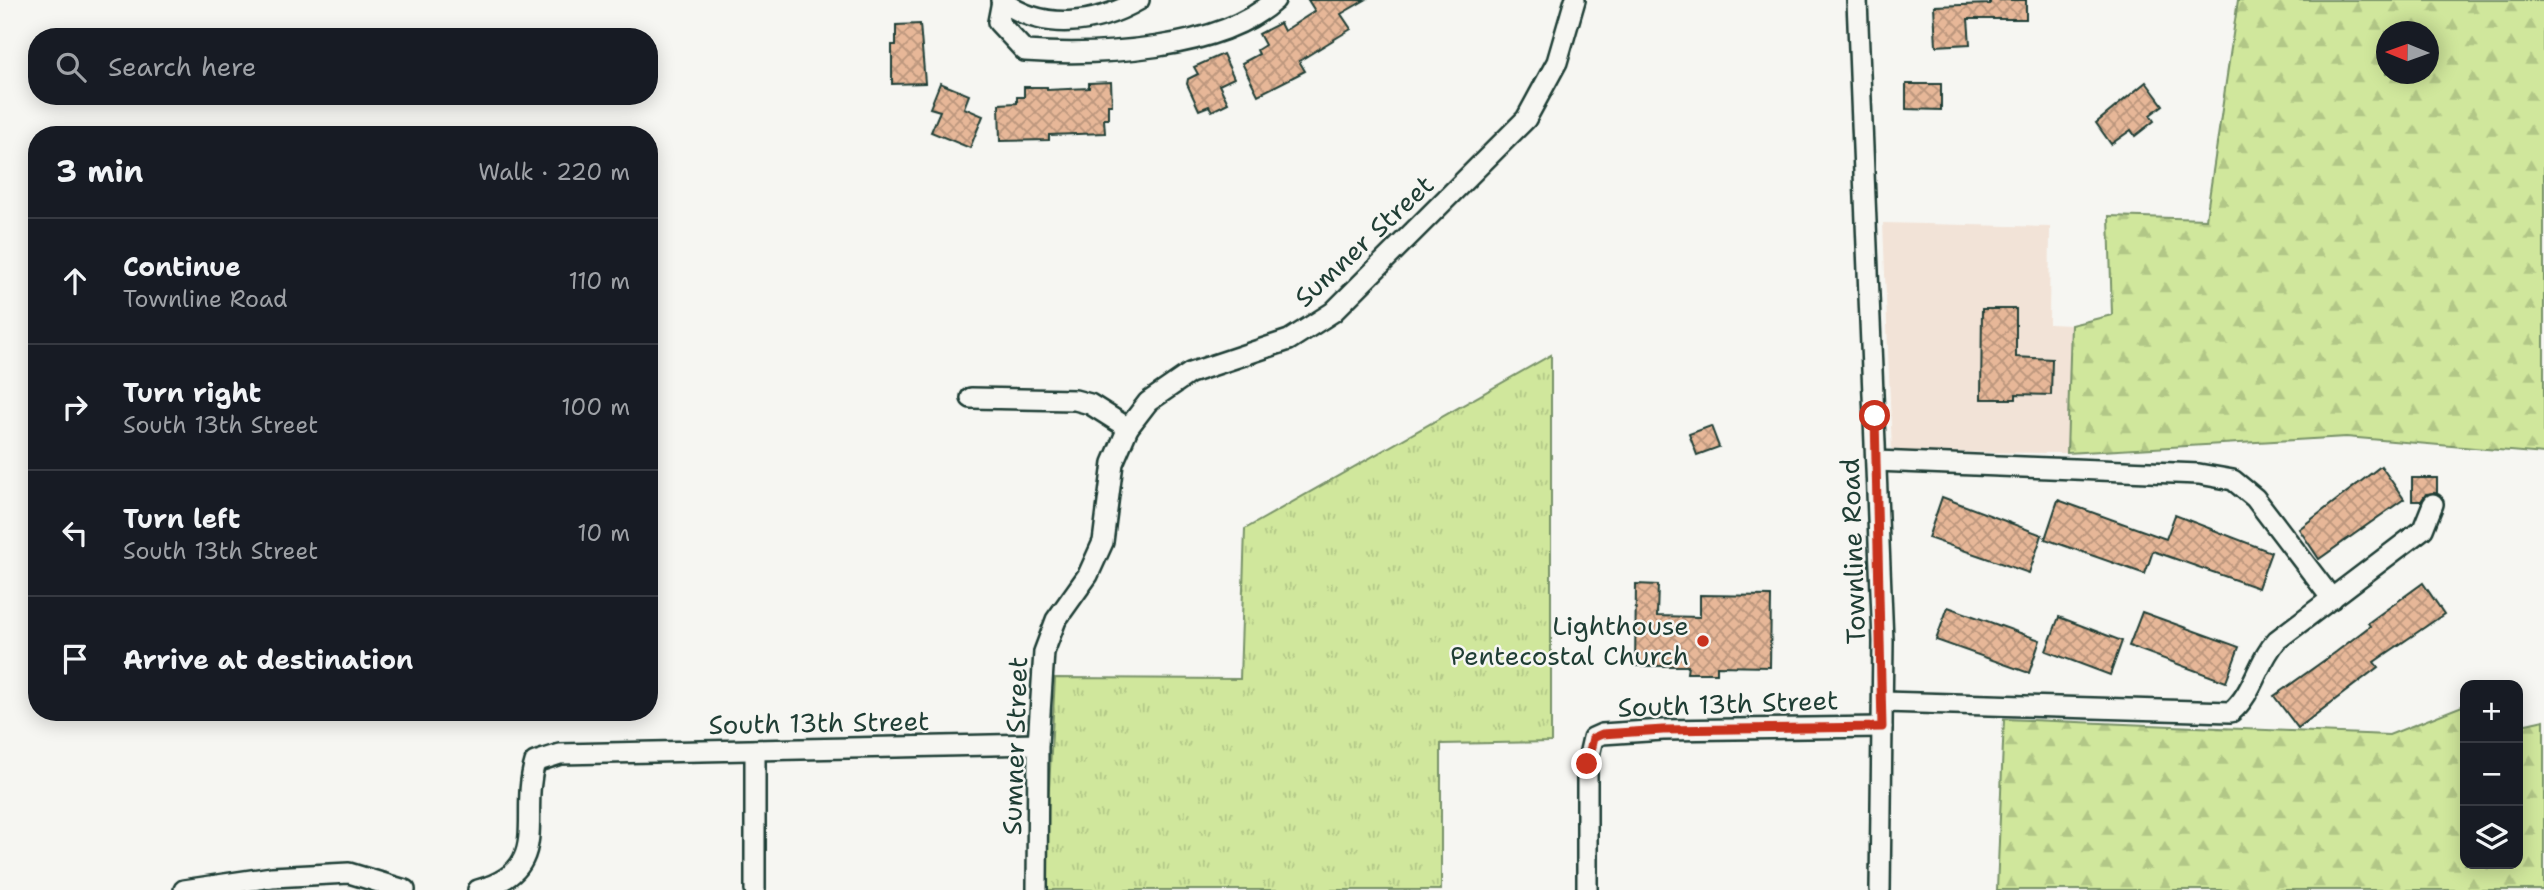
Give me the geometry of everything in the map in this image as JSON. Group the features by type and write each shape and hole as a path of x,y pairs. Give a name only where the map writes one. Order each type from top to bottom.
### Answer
{"street":[{"path":"1139,0 1105,15 1065,22 1033,18 1002,0 998,22 1025,51 1068,54 1160,47 1230,27 1264,10 1275,0"},
{"name":"Sumner Street","path":"1037,890 1038,744 1047,639 1056,620 1088,575 1103,542 1113,463 1128,428 1148,402 1190,373 1289,340 1333,312 1526,119 1557,62 1575,0"},
{"name":"Townline Road","path":"1857,0 1883,702 1880,890"},
{"path":"971,398 1074,400 1090,404 1128,428"},
{"path":"1876,461 2176,473 2228,478 2243,486 2255,498 2332,598"},
{"path":"1883,702 2231,712 2245,701 2263,656 2270,648 2423,530 2433,503"},
{"name":"South 13th Street","path":"1587,890 1588,754 1593,738 1602,734 1663,730 1882,727"},
{"name":"South 13th Street","path":"478,890 509,878 522,866 527,854 535,762 560,754 1038,744"},
{"path":"755,750 755,890"},
{"path":"184,890 274,884 349,873 405,890"}],"shaded area":[{"path":"1883,223 2050,227 2049,324 2071,325 2067,453 1892,452"}],"green space":[{"path":"2238,0 2544,0 2544,454 2346,437 2067,453 2071,325 2112,315 2109,216 2206,219"},
{"path":"1551,355 1551,742 1441,744 1441,890 1047,890 1048,806 1055,678 1240,679 1245,529"},
{"path":"2460,707 2460,869 2523,869 2523,723 2544,720 2544,890 1997,890 2004,719 2389,735"}],"building":[{"path":"1308,0 1365,0 1341,14 1351,29 1299,61 1305,71 1258,95 1242,63 1259,54 1257,50 1265,45 1259,34 1280,23 1284,31 1315,11"},
{"path":"1990,0 2026,0 2026,19 1968,19 1970,44 1936,46 1934,6 1990,4"},
{"path":"920,24 925,83 892,84 892,45 896,45 896,25"},
{"path":"1223,54 1234,78 1219,85 1228,103 1212,111 1209,106 1199,110 1187,84 1188,79 1198,74 1194,67"},
{"path":"1111,82 1112,105 1108,105 1108,119 1104,119 1105,133 1049,135 1049,140 1000,141 999,104 1017,103 1017,97 1024,97 1024,87 1047,87 1047,90 1089,88 1089,83"},
{"path":"2146,82 2163,105 2150,115 2154,121 2135,136 2131,130 2111,144 2096,123"},
{"path":"940,83 969,95 964,108 983,116 970,148 931,132 940,111 930,108"},
{"path":"1906,84 1941,84 1941,110 1906,109"},
{"path":"1982,309 2016,309 2016,357 2052,359 2051,395 2016,394 2016,399 1981,399"},
{"path":"1711,426 1719,447 1697,455 1689,434"},
{"path":"2381,466 2404,499 2319,559 2299,529"},
{"path":"2412,478 2437,478 2437,493 2426,494 2421,501 2412,501"},
{"path":"1942,497 2042,535 2029,573 1928,538"},
{"path":"2058,500 2166,539 2175,515 2271,552 2258,588 2153,551 2145,574 2045,539"},
{"path":"2423,583 2444,614 2374,662 2378,667 2298,728 2274,696 2336,652 2370,626 2368,623"},
{"name":"Lighthouse Pentecostal Church","path":"1636,584 1658,585 1657,616 1700,617 1700,595 1771,596 1770,667 1717,666 1717,673 1687,673 1688,666 1635,666"},
{"path":"1948,607 2040,640 2029,673 1936,640"},
{"path":"2142,612 2239,647 2226,682 2129,646"},
{"path":"2059,617 2122,641 2110,675 2046,651"}],"place":[{"name":"Lighthouse Pentecostal Church","path":"1703,641"}],"route":[{"path":"1587,764 1593,738 1602,734 1663,730 1882,727 1883,641 1875,416"}]}
